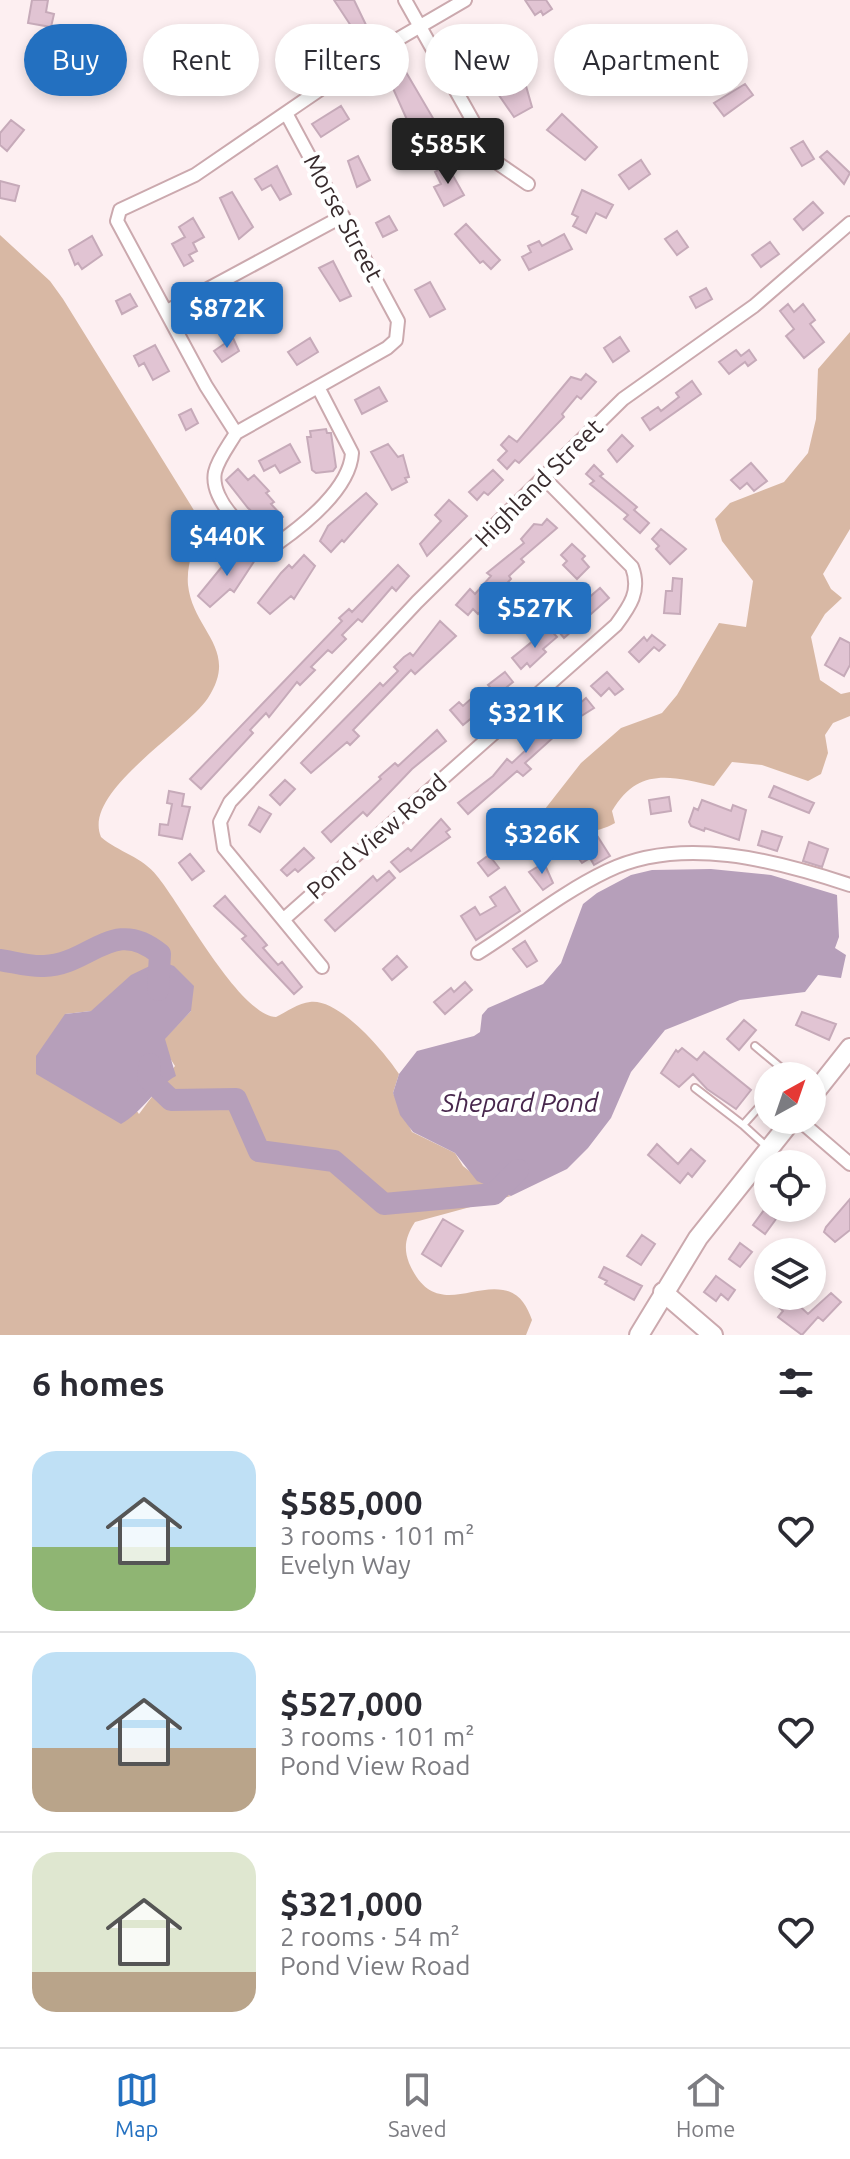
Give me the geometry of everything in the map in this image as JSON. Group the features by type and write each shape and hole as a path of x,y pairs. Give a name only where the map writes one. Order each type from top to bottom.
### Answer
{"main road":[{"path":"826,1078 850,1050"},
{"path":"639,1335 704,1229 780,1134"},
{"path":"663,1292 713,1335"}],"street":[{"path":"405,0 496,162 528,184"},
{"path":"236,433 206,386 117,221 117,215 120,210 195,175 369,56 465,0"},
{"name":"Morse Street","path":"286,113 399,324 396,340 387,348 319,389"},
{"path":"167,311 343,216"},
{"name":"Highland Street","path":"322,967 224,848 220,827 226,808 256,771 397,623 623,399 754,306 850,223"},
{"path":"319,389 352,453 351,461 342,482 306,520 278,543 269,542 245,527 218,491 215,471 236,433 319,389"},
{"name":"Pond View Road","path":"284,919 616,625 628,609 635,595 632,567 545,479"},
{"path":"478,953 607,871 660,854 701,852 735,856 850,885"},
{"path":"815,1134 850,1164"}],"lane":[{"path":"755,1046 773,1062"},
{"path":"695,1088 768,1148"},
{"path":"743,1125 754,1113"}],"shaded area":[{"path":"0,235 50,281 63,299 200,520 188,585 192,601 217,653 217,681 208,698 138,764 106,801 99,820 101,837 151,869 229,979 261,1012 276,1017 306,1003 322,1003 347,1017 383,1052 399,1074 393,1093 412,1132 455,1153 463,1166 492,1189 511,1196 415,1222 406,1242 409,1263 429,1290 453,1295 503,1290 518,1297 532,1320 526,1335 0,1335","holes":["191,1011 164,1039 166,1052 175,1066 139,1114 65,1014"]},
{"path":"850,332 850,529 823,574 831,589 842,598 825,614 811,637 820,680 841,694 850,692 850,716 833,723 825,735 828,753 821,774 808,781 762,765 732,762 714,786 669,778 644,781 622,797 612,811 615,823 578,837 558,851 540,851 527,832 581,763 621,728 662,713 677,695 719,623 746,627 753,581 722,541 715,519 730,503 784,482 808,453 816,419 818,369"}],"water":[{"name":"Shepard Pond","path":"711,869 771,875 837,895 839,937 835,948 846,955 841,978 818,975 805,992 740,1000 665,1030 631,1072 611,1118 588,1148 567,1169 511,1196 477,1181 455,1153 413,1132 400,1115 393,1093 399,1074 417,1051 474,1036 480,1032 482,1015 488,1008 543,984 561,963 583,904 631,875 652,870"},
{"path":"160,961 174,966 194,986 191,1011 165,1039 176,1076 136,1113 121,1124 36,1074 36,1056 65,1014 91,1011 131,975"}],"building":[{"path":"32,0 48,0 46,12 54,14 52,24 28,23"},
{"path":"334,0 354,0 366,24 350,24"},
{"path":"525,0 546,0 552,9 543,15 541,11 535,15"},
{"path":"409,77 447,142 435,148 427,134 420,137 411,120 408,122 396,96 409,96"},
{"path":"748,88 753,95 724,116 714,103 725,96 748,96"},
{"path":"500,96 529,96 532,107 514,117"},
{"path":"341,106 349,119 321,137 312,124"},
{"path":"562,114 597,147 585,160 547,130"},
{"path":"11,120 24,130 7,151 0,145 0,133"},
{"path":"803,141 814,159 802,166 791,148"},
{"path":"827,151 850,173 844,184 820,157"},
{"path":"358,156 370,180 357,187 348,161"},
{"path":"641,160 650,174 629,189 619,175"},
{"path":"447,165 464,195 444,206 434,187 441,184 435,172"},
{"path":"277,166 291,194 280,200 271,185 262,190 255,179"},
{"path":"0,181 19,186 15,201 0,198"},
{"path":"582,190 613,205 606,218 596,213 586,233 573,226 578,217 572,214"},
{"path":"232,192 253,227 239,239 220,198"},
{"path":"813,202 823,213 803,230 794,219"},
{"path":"389,216 397,230 383,237 376,223"},
{"path":"193,218 204,237 193,243 197,251 189,255 193,261 184,266 172,244 185,237 179,227"},
{"path":"466,224 500,260 491,269 483,261 480,263 455,234"},
{"path":"677,231 688,247 677,255 665,239"},
{"path":"564,234 572,249 529,270 522,257 531,252 528,246 539,241 542,246"},
{"path":"92,236 102,255 82,269 78,263 75,265 69,250"},
{"path":"770,242 779,254 761,267 752,255"},
{"path":"333,261 351,296 340,301 319,268"},
{"path":"430,282 445,309 430,317 415,290"},
{"path":"706,288 712,299 696,308 690,297"},
{"path":"270,293 278,306 255,318 248,305"},
{"path":"130,294 137,306 122,314 116,301"},
{"path":"788,304 794,312 803,304 815,320 810,324 824,342 804,358 786,336 794,329 780,311"},
{"path":"620,337 629,351 613,362 604,348"},
{"path":"233,338 239,351 222,362 214,351"},
{"path":"310,338 318,352 297,365 288,352"},
{"path":"155,345 169,371 153,380 144,363 139,366 134,356"},
{"path":"736,350 741,356 749,350 756,360 748,366 745,362 729,374 719,362"},
{"path":"586,374 596,382 581,399 577,396 562,414 564,417 519,463 515,460 507,469 498,460 507,451 501,445 509,436 517,442 571,377 581,380"},
{"path":"692,381 701,394 650,430 642,418 658,407 661,411 679,397 676,393"},
{"path":"379,387 387,401 362,414 355,400"},
{"path":"191,409 198,423 186,430 179,415"},
{"path":"326,429 327,433 331,433 336,467 333,471 316,473 312,470 307,437 311,437 310,431"},
{"path":"622,435 633,446 617,462 608,450"},
{"path":"290,444 300,462 280,473 275,465 264,471 259,461"},
{"path":"388,444 398,457 403,455 409,477 405,478 407,482 392,490 371,452"},
{"path":"751,463 767,481 754,491 747,483 740,489 731,480"},
{"path":"594,465 603,474 600,476 637,507 634,510 649,523 640,533 624,519 628,515 590,484 594,481 586,474"},
{"path":"238,469 248,480 254,475 269,491 266,493 274,502 271,504 283,517 270,528 248,508 226,480"},
{"path":"493,470 503,480 488,495 484,492 477,500 469,492"},
{"path":"366,493 377,504 344,542 342,540 331,552 320,541 328,526"},
{"path":"449,500 467,516 427,556 420,544 441,521 435,515"},
{"path":"547,519 557,528 521,559 524,562 509,576 511,579 478,614 473,609 468,615 456,605 470,589 475,594 491,576 487,573 524,543 521,539 534,524 542,525"},
{"path":"661,529 686,549 670,564 656,549 659,546 652,539"},
{"path":"572,544 585,556 582,559 589,567 577,579 563,565 567,561 561,555"},
{"path":"243,549 255,560 234,592 230,589 210,607 198,596 229,558 232,561"},
{"path":"304,555 315,566 294,599 291,596 270,614 258,603 281,573 289,565 292,568"},
{"path":"398,565 409,576 396,591 392,587 362,622 358,619 342,635 346,639 332,653 328,650 311,667 315,670 300,685 297,682 269,717 266,713 250,730 253,733 201,789 190,779 342,621 339,618 349,609 352,612"},
{"path":"673,578 682,579 680,614 664,613 666,591 672,591"},
{"path":"600,588 609,598 564,638 555,627"},
{"path":"440,621 456,636 415,674 411,670 353,730 359,736 350,745 347,742 311,773 301,763 380,683 383,686 398,671 394,667 404,657 410,653 413,656"},
{"path":"549,628 557,637 530,667 527,663 521,669 512,658"},
{"path":"652,635 665,645 659,651 654,647 639,662 629,652 644,637 647,641"},
{"path":"840,638 850,643 850,665 844,676 825,665"},
{"path":"505,672 513,682 497,695 488,685"},
{"path":"607,672 623,689 615,695 609,688 601,696 591,686"},
{"path":"481,690 487,698 476,706 480,711 463,725 450,710 459,702 463,706"},
{"path":"586,698 594,708 567,725 525,763 531,769 523,776 517,771 468,814 458,803 493,776 507,759 512,763 528,748 525,744 574,701 578,705"},
{"path":"437,730 446,741 412,769 367,816 363,812 331,842 322,832 381,779 379,777 395,763 398,766"},
{"path":"285,780 295,789 280,805 270,795"},
{"path":"774,786 814,803 809,813 769,797"},
{"path":"169,791 184,794 182,806 190,807 182,839 159,835 160,824 168,825 172,804 167,803"},
{"path":"669,797 671,811 651,814 649,800"},
{"path":"702,800 731,811 733,805 746,810 739,840 691,826 689,822 694,808 698,810"},
{"path":"259,807 271,814 260,832 249,825"},
{"path":"511,811 521,823 511,832 500,820"},
{"path":"441,819 450,829 446,832 450,837 400,872 391,862 408,848 411,851"},
{"path":"762,831 782,837 777,851 758,845"},
{"path":"598,837 610,856 594,865 590,858 582,863 576,855"},
{"path":"809,842 828,849 822,867 803,861"},
{"path":"304,848 314,858 298,872 295,869 287,876 281,870"},
{"path":"190,854 204,871 192,880 179,863"},
{"path":"489,855 499,868 488,876 478,863"},
{"path":"544,863 553,883 543,890 529,872"},
{"path":"389,871 395,878 335,931 325,920 373,876 377,881"},
{"path":"505,887 520,911 476,940 461,916 475,907 480,915 496,906 490,897"},
{"path":"225,896 267,945 263,948 278,965 282,962 302,987 294,994 242,939 246,936 214,906"},
{"path":"525,941 537,961 527,967 513,949"},
{"path":"397,956 407,967 392,980 383,969"},
{"path":"465,982 472,990 445,1014 434,1002 451,988 454,992"},
{"path":"802,1012 836,1024 829,1040 796,1025"},
{"path":"744,1020 756,1030 739,1050 727,1039"},
{"path":"682,1048 697,1060 704,1052 751,1090 736,1109 707,1089 693,1074 679,1087 661,1073 676,1050 678,1052"},
{"path":"657,1144 678,1164 691,1149 705,1161 692,1177 688,1173 680,1183 648,1155"},
{"path":"850,1199 850,1230 835,1242 824,1232"},
{"path":"443,1219 463,1231 441,1266 422,1254"},
{"path":"755,1222 774,1222 765,1234 753,1225"},
{"path":"642,1235 655,1244 641,1265 627,1256"},
{"path":"740,1243 752,1252 740,1267 729,1259"},
{"path":"604,1267 642,1286 634,1300 605,1284 607,1281 599,1277"},
{"path":"716,1276 735,1290 728,1300 721,1294 716,1301 704,1292"},
{"path":"831,1293 841,1302 823,1321 818,1317 802,1335 778,1317 782,1310 804,1310 808,1314 812,1310 826,1310 826,1298"}],"waterway":[{"path":"0,960 39,966 60,964 115,940 129,939 143,943 160,954 158,990"},
{"path":"150,1064 148,1078 171,1100 236,1099 259,1151 334,1161 384,1204 494,1194 518,1170"}]}
